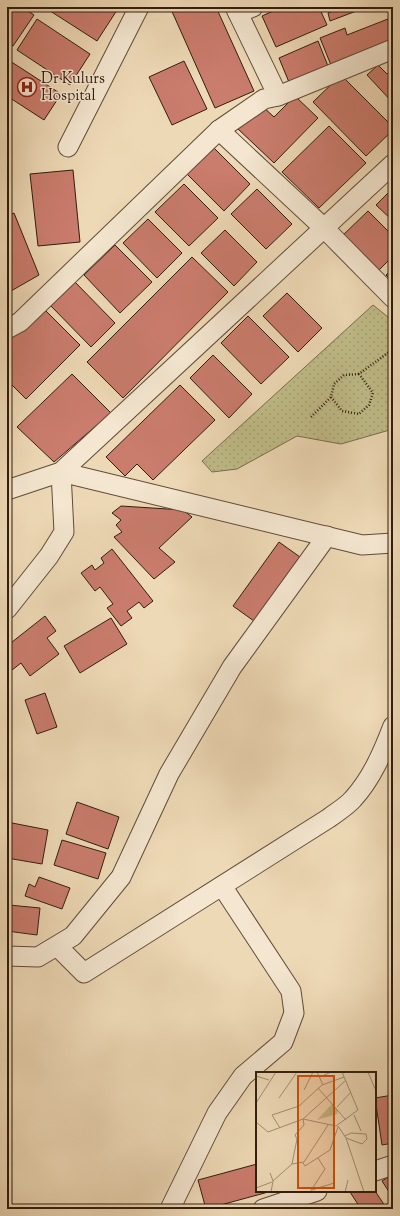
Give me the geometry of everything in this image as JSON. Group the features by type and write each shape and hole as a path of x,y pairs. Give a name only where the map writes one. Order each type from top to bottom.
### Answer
{"street":[{"path":"68,147 139,7"},
{"path":"242,9 278,96"},
{"path":"7,329 20,322 219,130 264,99 278,96 393,49"},
{"path":"219,130 324,228 393,298"},
{"path":"7,490 61,472 393,164"},
{"path":"61,472 362,545 393,543"},
{"path":"7,609 49,556 64,532 61,472"},
{"path":"7,956 38,957 74,936 121,877 169,774 232,667 327,536"},
{"path":"57,946 84,973 329,818 353,799 370,776 384,750 393,726"},
{"path":"170,1209 217,1113 243,1076 283,1042 294,1013 291,991 222,886"},
{"path":"376,1171 393,1165"},
{"path":"263,1209 314,1192"}],"path":[{"path":"311,416 331,397 334,384 344,375 359,374 393,349"},
{"path":"331,397 342,411 359,414 369,405 373,392 359,374"}],"shaded area":[{"path":"373,305 393,321 393,429 341,444 297,436 237,469 212,472 202,461"}],"building":[{"path":"7,7 22,7 34,15 13,46 7,42"},
{"path":"44,7 119,7 97,41"},
{"path":"170,7 216,7 254,91 215,108"},
{"path":"282,7 319,7 327,25 276,47 262,16"},
{"path":"337,7 367,7 330,21 328,13 338,9"},
{"path":"393,17 393,46 333,70 320,38 345,28 347,35"},
{"path":"37,19 90,54 70,85 17,50"},
{"path":"318,41 330,71 291,87 279,58"},
{"path":"10,61 61,94 44,120 7,96 7,66"},
{"path":"184,61 207,109 172,125 149,77"},
{"path":"378,65 387,74 393,68 393,103 367,75"},
{"path":"341,75 393,127 393,130 366,156 313,102"},
{"path":"295,96 318,118 274,163 237,128 260,104 274,117"},
{"path":"329,126 366,163 319,208 282,172"},
{"path":"212,146 250,184 224,211 185,172"},
{"path":"73,170 80,242 38,246 30,174"},
{"path":"184,184 218,218 189,246 155,212"},
{"path":"393,188 393,221 376,205"},
{"path":"257,189 292,224 266,249 231,214"},
{"path":"368,211 393,236 393,256 376,273 341,237"},
{"path":"14,213 39,275 11,291 7,280 7,216"},
{"path":"148,219 182,253 157,278 123,243"},
{"path":"225,230 257,262 234,286 201,253"},
{"path":"115,245 152,282 120,313 84,275"},
{"path":"192,257 228,292 123,398 87,362"},
{"path":"393,269 393,282 386,275"},
{"path":"74,281 115,323 91,347 50,305"},
{"path":"287,293 322,328 298,352 263,316"},
{"path":"42,307 80,345 26,399 7,380 7,342"},
{"path":"248,316 289,357 261,384 221,343"},
{"path":"213,355 252,394 229,418 190,378"},
{"path":"72,374 111,413 54,462 17,427"},
{"path":"180,385 215,420 153,480 137,464 125,476 106,457"},
{"path":"121,506 183,510 192,517 159,548 175,562 154,579 114,537 122,532 116,525 121,520 112,513"},
{"path":"279,542 300,557 254,621 233,606"},
{"path":"112,549 153,601 144,608 139,602 127,611 132,618 121,626 107,608 113,604 100,587 95,591 81,573 92,565 95,570 104,563 101,558"},
{"path":"45,616 56,631 47,638 59,654 30,676 21,663 12,670 7,663 7,654 11,651 7,646"},
{"path":"111,618 127,644 80,673 64,646"},
{"path":"45,693 57,727 37,734 25,700"},
{"path":"77,802 119,817 108,849 66,834"},
{"path":"7,822 48,830 42,864 7,858"},
{"path":"62,840 106,853 98,879 54,865"},
{"path":"39,877 70,888 62,909 25,896 29,884 35,887"},
{"path":"9,905 40,908 37,935 7,931"},
{"path":"393,1095 393,1143 382,1145 376,1098"},
{"path":"256,1164 256,1192 268,1192 206,1209 198,1180"},
{"path":"393,1174 393,1198 382,1181"},
{"path":"350,1192 376,1192 387,1209 361,1209"}],"place":[{"name":"Dr Kulurs Hospital","path":"27,87"}]}
